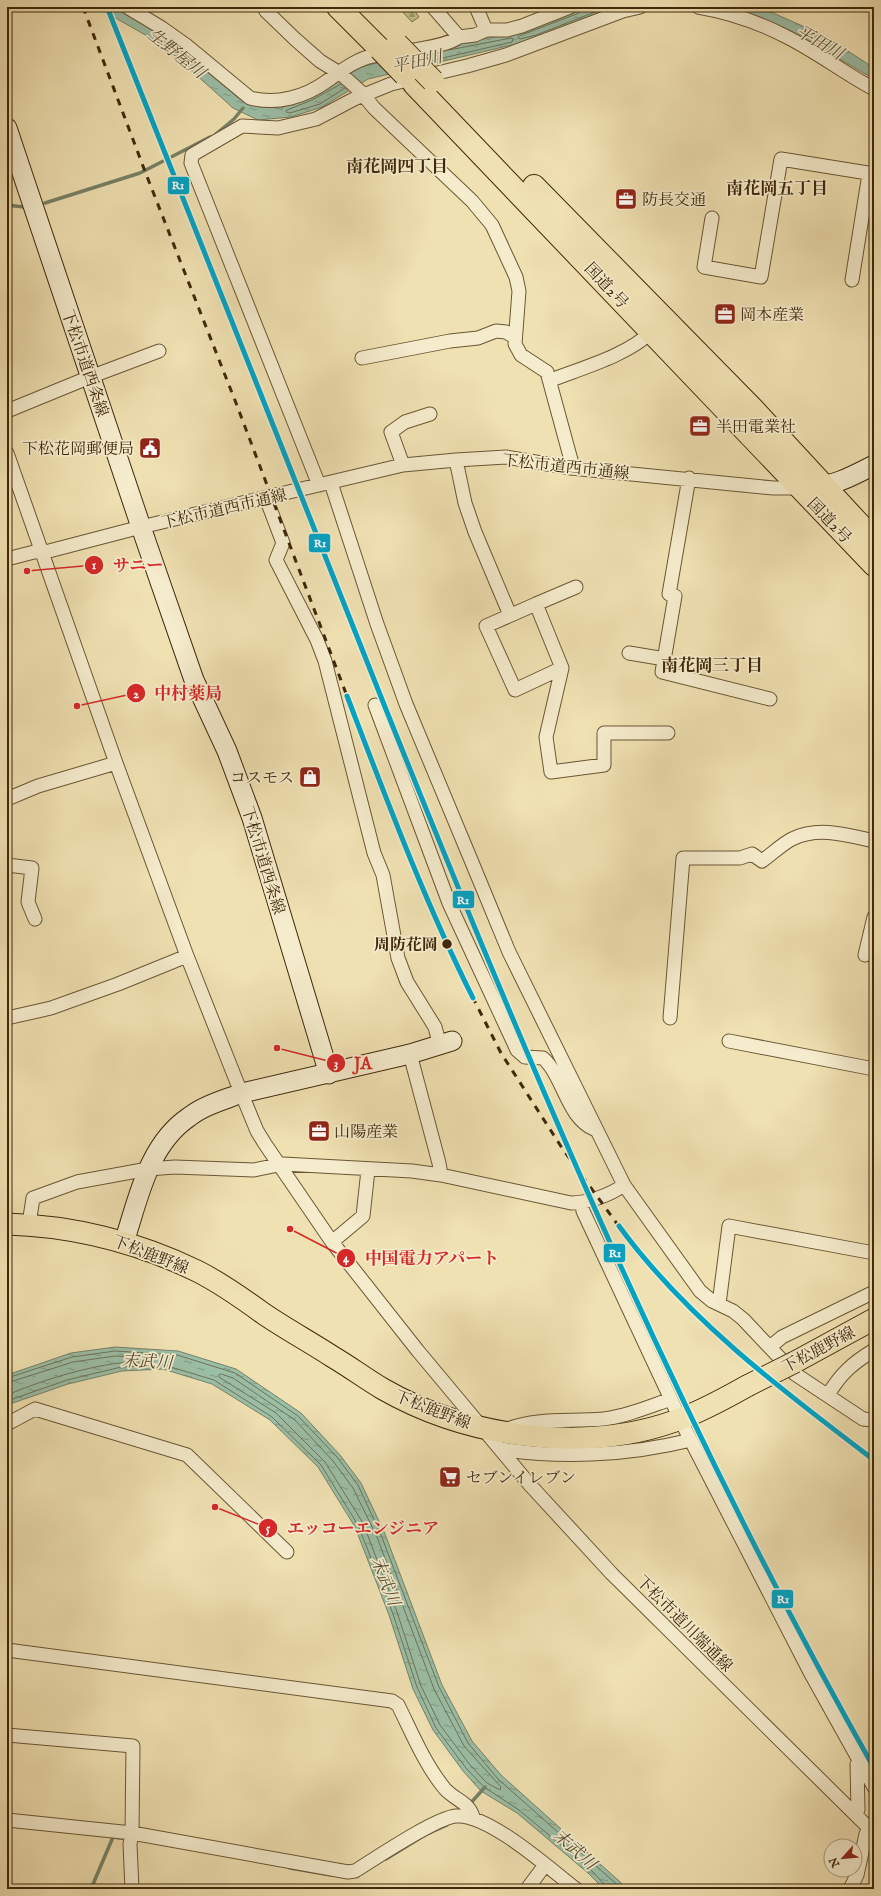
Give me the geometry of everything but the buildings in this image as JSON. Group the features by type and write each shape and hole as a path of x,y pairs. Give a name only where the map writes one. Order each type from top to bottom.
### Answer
{"highway":[{"name":"国道2号","path":"338,7 389,47 754,409 872,534"},
{"name":"国道2号","path":"360,7 389,47"},
{"name":"国道2号","path":"424,83 651,332 874,565"}],"main road":[{"name":"下松鹿野線","path":"7,1224 29,1224 102,1236 124,1242 196,1271 236,1292 266,1314 383,1389 451,1420 495,1436 609,1436 652,1428 675,1421 709,1407 874,1319"}],"street":[{"path":"126,7 180,41 250,98 261,101 290,99 305,94 371,56 392,54 433,46 486,30 507,30 522,26 570,7"},
{"path":"264,7 295,39 320,60 340,73 362,93 374,108 472,201 492,225 516,277 519,292 514,337 515,344 521,354 542,367 547,372 551,380 571,460 571,468"},
{"path":"432,7 459,37"},
{"path":"476,7 486,30"},
{"path":"640,7 623,9 506,55 391,84 362,93 316,119 278,128 242,126 192,155 190,163 325,484 409,711 509,952 624,1185 700,1292 712,1301 733,1310 795,1374 863,1419 874,1420"},
{"path":"698,7 713,10 753,23 788,37 874,89"},
{"name":"下松市道西条線","path":"7,128 140,527 194,680 227,751 252,818 329,1074"},
{"path":"712,218 704,267 761,276 781,159 873,173 852,280"},
{"path":"362,358 450,341 478,338 496,331 506,332 514,337"},
{"path":"551,380 607,358 642,341 651,332"},
{"path":"7,411 159,351"},
{"path":"404,465 391,432 405,422 430,414"},
{"name":"下松市道川端通線","path":"7,453 116,763 187,956 257,1131 332,1242 418,1351 495,1436 535,1490 612,1574 800,1762 872,1830"},
{"name":"下松市道西市通線","path":"7,559 41,551 49,551 140,527 404,465 506,457 571,468 689,478 773,488 800,488 826,486 845,479 874,465"},
{"path":"456,460 465,503 475,532 510,615"},
{"path":"689,478 669,594 675,596 662,672 770,699"},
{"path":"124,1242 148,1169 159,1147 172,1130 189,1116 216,1102 242,1093 329,1074 410,1054 446,1043 408,982 398,958 383,875 374,853 325,661 317,640 276,560 283,543 266,498"},
{"path":"562,668 514,690 486,626 576,586"},
{"path":"536,604 562,668 546,737 551,772 604,765 604,733 668,732"},
{"path":"629,653 665,659"},
{"path":"375,705 449,903 517,1050 524,1057 543,1058 552,1066 570,1103 584,1125 596,1130"},
{"path":"7,799 38,786 116,763"},
{"path":"670,1018 683,858 740,858 752,854 762,861 791,840 804,835 827,831 874,841"},
{"path":"7,865 32,868 28,902 36,919"},
{"path":"865,955 874,917"},
{"path":"7,1018 51,1008 118,984 187,956"},
{"path":"729,1041 874,1069"},
{"path":"410,1054 441,1175"},
{"path":"29,1224 33,1198 77,1182 148,1169 175,1167 254,1170 278,1164 368,1170 412,1171 441,1175 571,1203 582,1203 617,1190 624,1185"},
{"path":"332,1242 364,1216 368,1170"},
{"path":"495,1436 521,1424 539,1421 583,1420 627,1414 674,1404 583,1211 582,1203"},
{"path":"719,1304 730,1226 874,1252"},
{"path":"770,1347 782,1337 874,1292"},
{"path":"828,1395 838,1377 855,1362 874,1350"},
{"path":"7,1424 35,1409 187,1455 287,1552"},
{"path":"684,1427 810,1672 874,1787"},
{"path":"495,1436 530,1452 583,1454 619,1452 691,1440"},
{"path":"7,1650 392,1701 398,1705 420,1750 446,1791 470,1810 530,1851 545,1865 576,1889"},
{"path":"7,1735 133,1746 131,1838 132,1889"},
{"path":"856,1814 858,1810 857,1764 859,1762"},
{"path":"7,1820 348,1872 355,1870 434,1824 470,1810"},
{"path":"850,1889 857,1875 866,1834 872,1830"},
{"path":"527,1889 545,1865"}],"green space":[{"path":"398,7 412,7 419,17 412,22"}],"water":[{"path":"76,7 119,7 142,21 182,51 242,101 259,107 281,108 310,96 361,67 437,48 515,33 582,7 619,7 537,39 368,79 322,107 291,117 258,120 233,108 163,45 105,12"},
{"name":"平田川","path":"733,7 759,7 823,35 874,68 874,79 793,32"},
{"name":"末武川","path":"115,1347 178,1351 236,1369 301,1413 340,1455 361,1483 385,1534 442,1685 472,1741 501,1775 628,1889 604,1889 588,1873 517,1813 481,1791 463,1771 433,1730 413,1689 389,1615 355,1527 318,1467 270,1420 212,1384 163,1369 122,1371 68,1384 7,1405 7,1375 71,1353"}],"waterway":[{"path":"216,134 234,119 243,108"},
{"path":"45,203 140,173 210,137"},
{"path":"7,205 24,207"},
{"path":"469,1805 485,1787"},
{"path":"386,1859 425,1835 447,1825"},
{"path":"91,1889 113,1837 128,1839"},
{"path":"290,1868 331,1875"}],"railway":[{"path":"83,7 146,174 236,403 392,815 446,945 501,1053 562,1148 631,1243 685,1302 745,1358 874,1460"}],"transit line":[{"name":"R1","path":"107,7 385,707 495,978 553,1112 612,1246 673,1378 737,1510 804,1640 874,1768"},
{"name":"R1","path":"347,696 391,811 422,886 473,998"},
{"name":"R1","path":"619,1226 646,1260 706,1323 771,1380 874,1460"}],"place":[{"name":"防長交通","path":"626,199"},
{"name":"岡本産業","path":"725,314"},
{"name":"半田電業社","path":"700,426"},
{"name":"下松花岡郵便局","path":"150,448"},
{"name":"サニー","path":"27,571"},
{"name":"中村薬局","path":"77,706"},
{"name":"コスモス","path":"310,777"},
{"name":"周防花岡","path":"447,944"},
{"name":"JA","path":"277,1048"},
{"name":"山陽産業","path":"319,1131"},
{"name":"中国電力アパート","path":"290,1229"},
{"name":"セブンイレブン","path":"450,1477"},
{"name":"エッコーエンジニア","path":"215,1507"}],"district":[{"name":"南花岡四丁目","path":"397,166"},
{"name":"南花岡五丁目","path":"777,188"},
{"name":"南花岡三丁目","path":"712,665"}],"water label":[{"name":"生野屋川","path":"177,53"}]}
